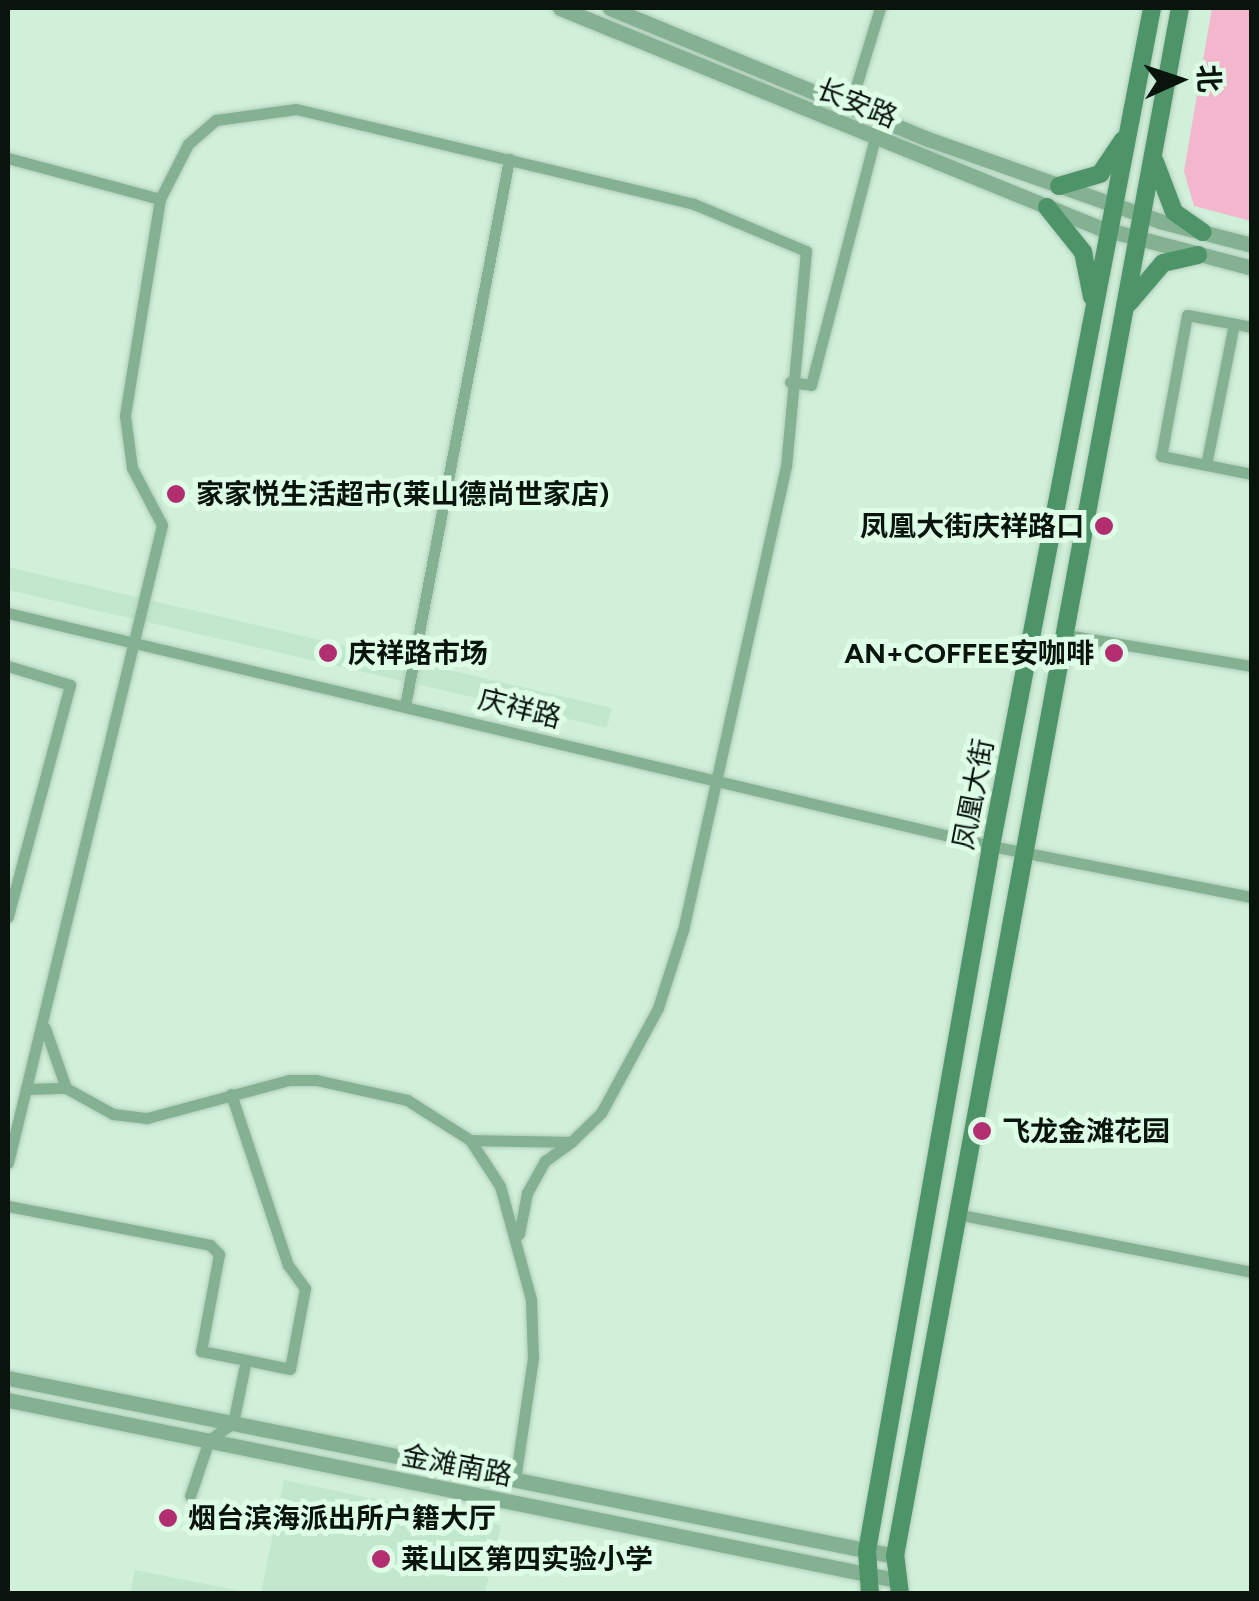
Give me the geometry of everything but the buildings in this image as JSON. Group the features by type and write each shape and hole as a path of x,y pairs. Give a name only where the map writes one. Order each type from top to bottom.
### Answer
{"main road":[{"name":"凤凰大街","path":"870,1594 865,1574 867,1550 991,846 1152,8"},
{"name":"凤凰大街","path":"898,1587 895,1556 909,1475 1021,851 1180,8"},
{"path":"1059,186 1100,174 1130,127"},
{"path":"1153,154 1174,212 1203,232"},
{"path":"1048,207 1083,252 1094,318"},
{"path":"1122,317 1145,278 1164,263 1198,255"},
{"path":"1026,667 1024,700 1031,714 1044,708 1054,680"},
{"path":"960,1024 969,995 981,992 990,1005 989,1028"},
{"path":"881,1473 897,1439 910,1450 909,1475"}],"street":[{"name":"长安路","path":"560,8 1111,232 1252,268"},
{"name":"长安路","path":"610,8 1059,186 1142,215 1252,245"},
{"path":"850,106 880,8"},
{"path":"8,1163 45,1028 162,525 132,468 125,416 160,199 188,144 216,120 260,110 296,109 694,204 806,252 790,382 786,466 683,930 658,1008 601,1113 572,1142 544,1161 527,1194 518,1238"},
{"path":"790,382 811,385 875,137"},
{"path":"8,158 160,199"},
{"path":"405,706 509,159"},
{"path":"1252,327 1187,315 1162,456 1252,474"},
{"path":"1206,465 1234,324"},
{"name":"庆祥路","path":"8,613 991,846 1252,896"},
{"path":"1062,634 1252,666"},
{"path":"8,666 70,685 8,917"},
{"path":"45,1028 66,1088 94,1108 148,1118 288,1080 339,1083 407,1100 470,1140 500,1186 518,1238 531,1299 533,1358 515,1480"},
{"path":"28,1089 66,1088"},
{"path":"8,1206 210,1245 220,1266 201,1351 290,1369 305,1288 288,1265 231,1094"},
{"path":"470,1140 572,1142"},
{"path":"956,1214 1252,1272"},
{"path":"190,1496 209,1440 233,1423 246,1360"},
{"name":"金滩南路","path":"8,1378 895,1556"},
{"name":"金滩南路","path":"8,1400 865,1574 898,1587"},
{"path":"722,1544 726,1522"}],"shaded area":[{"path":"1212,8 1251,8 1251,221 1194,206 1184,171"},
{"name":"庆祥路市场","path":"8,567 612,708 607,728 8,590"},
{"name":"莱山区第四实验小学","path":"284,1480 501,1525 485,1593 261,1593"},
{"path":"135,1570 252,1593 130,1593"}],"place":[{"name":"家家悦生活超市(莱山德尚世家店)","path":"176,494"},
{"name":"凤凰大街庆祥路口","path":"1104,526"},
{"name":"庆祥路市场","path":"328,653"},
{"name":"AN+COFFEE安咖啡","path":"1114,653"},
{"name":"飞龙金滩花园","path":"982,1131"},
{"name":"烟台滨海派出所户籍大厅","path":"168,1518"},
{"name":"莱山区第四实验小学","path":"381,1559"}]}
